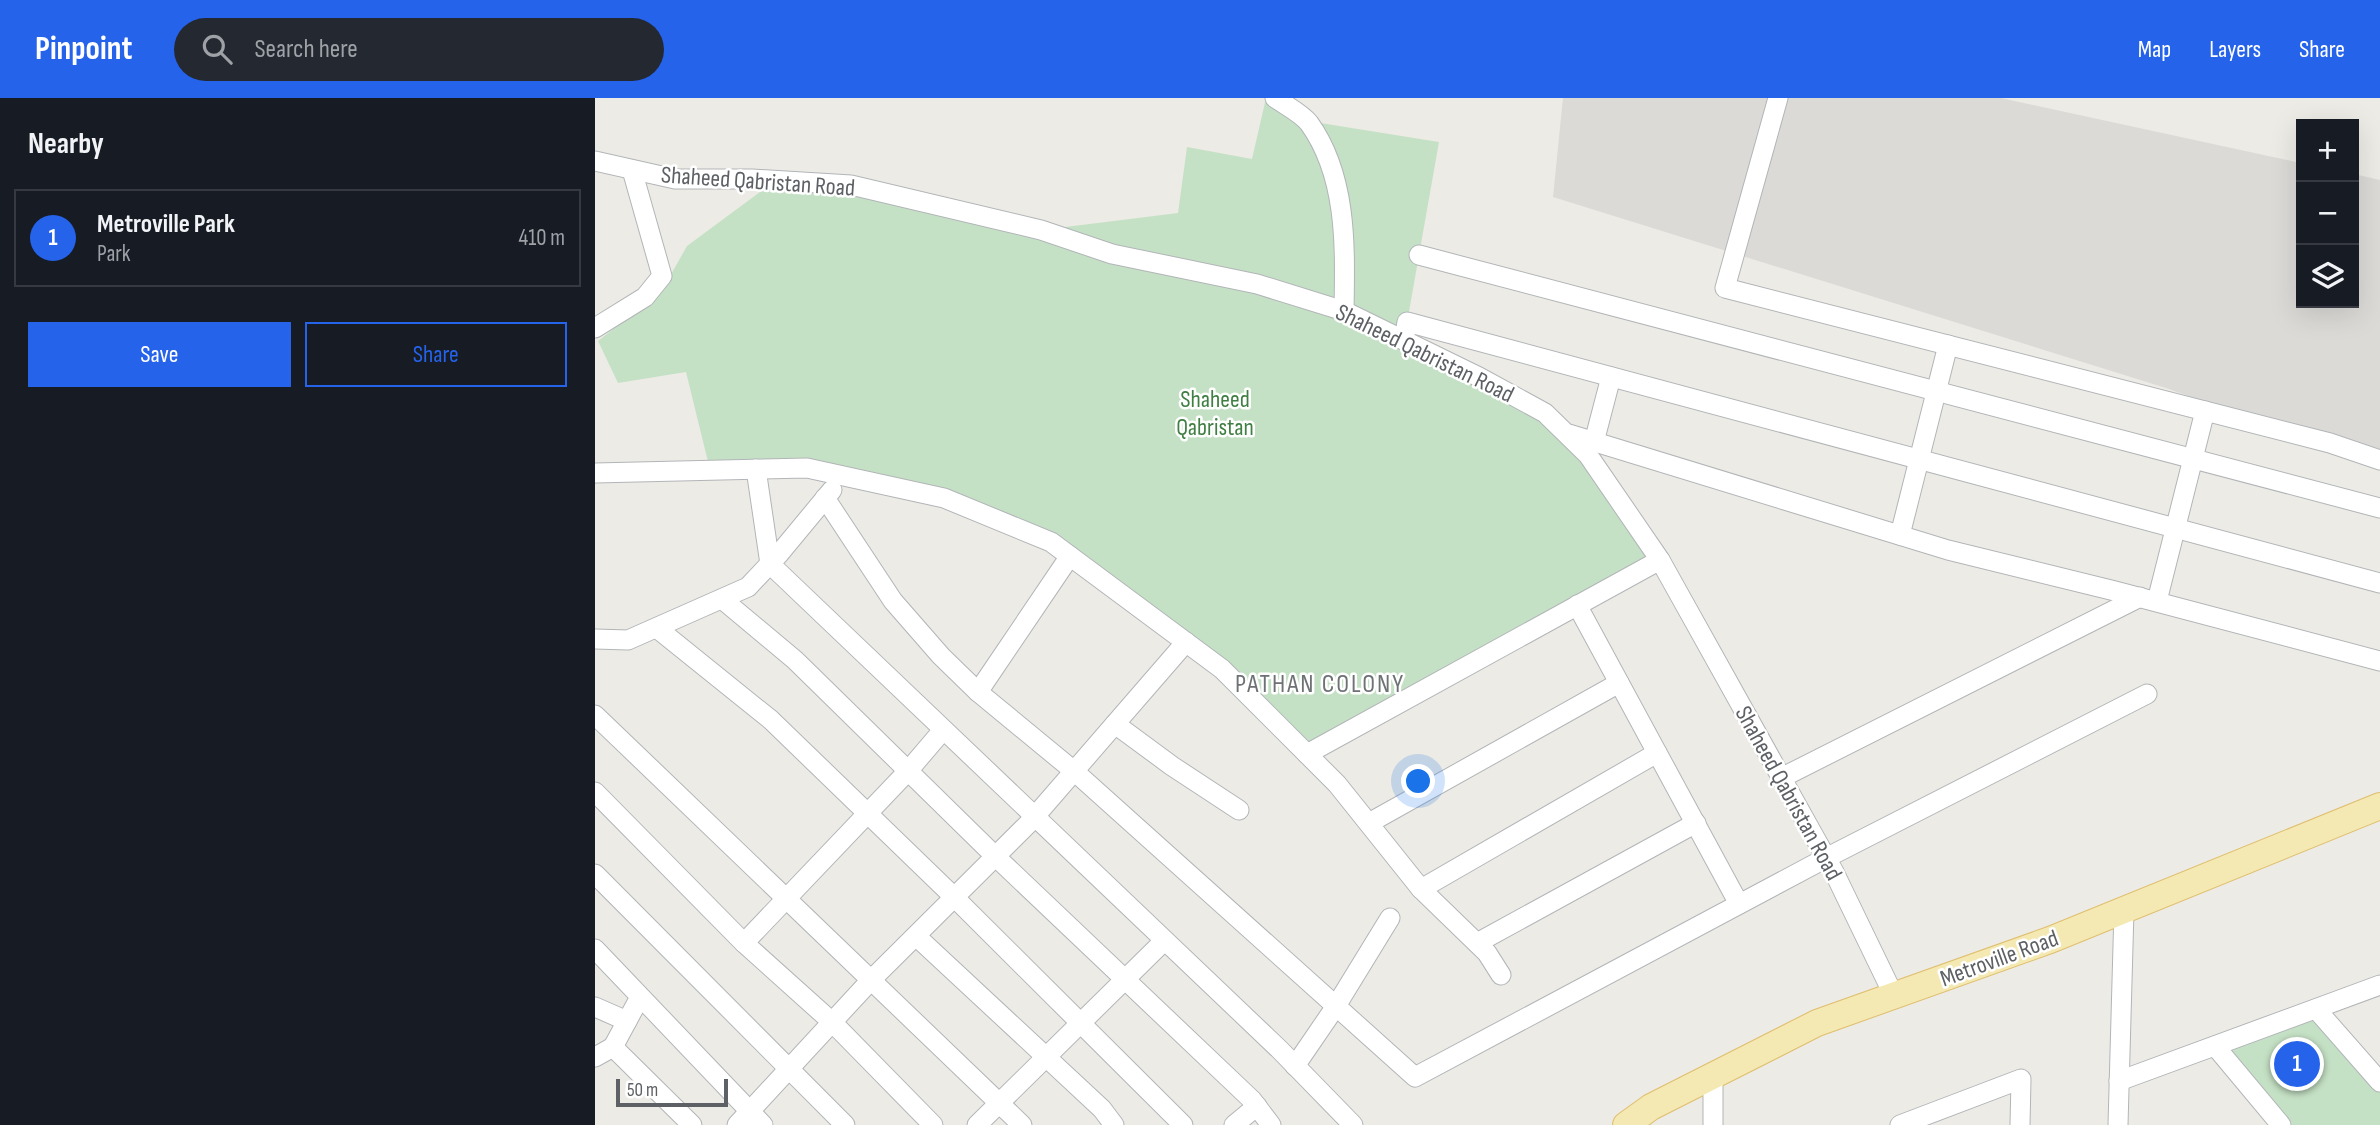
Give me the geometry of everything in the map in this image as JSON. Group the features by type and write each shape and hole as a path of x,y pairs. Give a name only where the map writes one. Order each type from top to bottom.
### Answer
{"main road":[{"name":"Metroville Road","path":"1626,1125 1651,1107 1817,1023 2050,940 2380,806"}],"street":[{"path":"1275,98 1308,121 1327,158 1340,203 1345,252 1344,311"},
{"path":"1778,98 1725,288 2330,443 2380,460"},
{"name":"Shaheed Qabristan Road","path":"595,160 675,179 753,179 851,185 1041,230 1112,254 1257,284 1344,311 1545,412 1588,455 1660,560 1826,858 1894,996"},
{"path":"595,328 645,297 662,276 632,170"},
{"path":"1419,255 2380,508"},
{"path":"1404,340 1407,322 2380,583"},
{"path":"1900,535 1948,345"},
{"path":"1594,442 1611,377"},
{"path":"1781,778 2148,599 2175,528 2205,411"},
{"path":"1566,433 1948,550 2148,599 2380,661"},
{"path":"595,473 807,468 944,498 1051,542 1222,669 1337,785 1421,889 1487,953 1501,975"},
{"path":"756,469 770,564 1295,1066 1353,1125"},
{"path":"595,639 628,640 748,587 843,476"},
{"path":"825,498 893,601 941,656 978,692 1074,771 1415,1077 1826,858 2147,694"},
{"path":"978,692 1070,556"},
{"path":"1307,754 1660,560"},
{"path":"722,599 795,660 995,856 1257,1106 1271,1125"},
{"path":"1577,605 1739,904"},
{"path":"658,629 771,720 1183,1125"},
{"path":"595,949 750,1121 788,1070 871,980 1034,817 1186,642"},
{"path":"1369,823 1619,683"},
{"path":"595,715 1022,1125"},
{"path":"1115,724 1239,810"},
{"path":"744,943 908,771 943,730"},
{"path":"1421,889 1657,753"},
{"path":"595,792 744,943 832,1022 933,1125"},
{"path":"1477,943 1696,823"},
{"path":"595,874 845,1125"},
{"path":"2118,1125 2124,910"},
{"path":"1295,1066 1336,1006 1389,918"},
{"path":"916,936 1102,1109 1114,1125"},
{"path":"977,1125 1164,941"},
{"path":"2119,1082 2380,985"},
{"path":"595,1057 613,1047 640,997"},
{"path":"595,1007 627,1021"},
{"path":"2316,1009 2380,1082"},
{"path":"2215,1046 2281,1125"},
{"path":"613,1047 692,1125"},
{"path":"1713,1076 1713,1125"},
{"path":"1899,1125 2021,1079 2019,1125"},
{"path":"1234,1125 1257,1106"}],"shaded area":[{"path":"1563,98 2001,98 2296,162 2296,308 2359,308 2359,175 2380,180 2380,465 2166,388 1553,197"}],"green space":[{"name":"Shaheed Qabristan","path":"1266,98 1308,121 1439,142 1404,340 1545,413 1657,556 1307,754 1222,669 1051,542 944,498 807,468 710,470 686,372 618,383 598,341 661,292 687,246 776,180 1041,230 1178,213 1187,147 1252,159"},
{"path":"2316,1009 2380,1082 2380,1125 2281,1125 2215,1046"}],"place":[{"name":"Metroville Park","path":"2297,1064"}],"district":[{"name":"PATHAN COLONY","path":"1320,683"}]}
